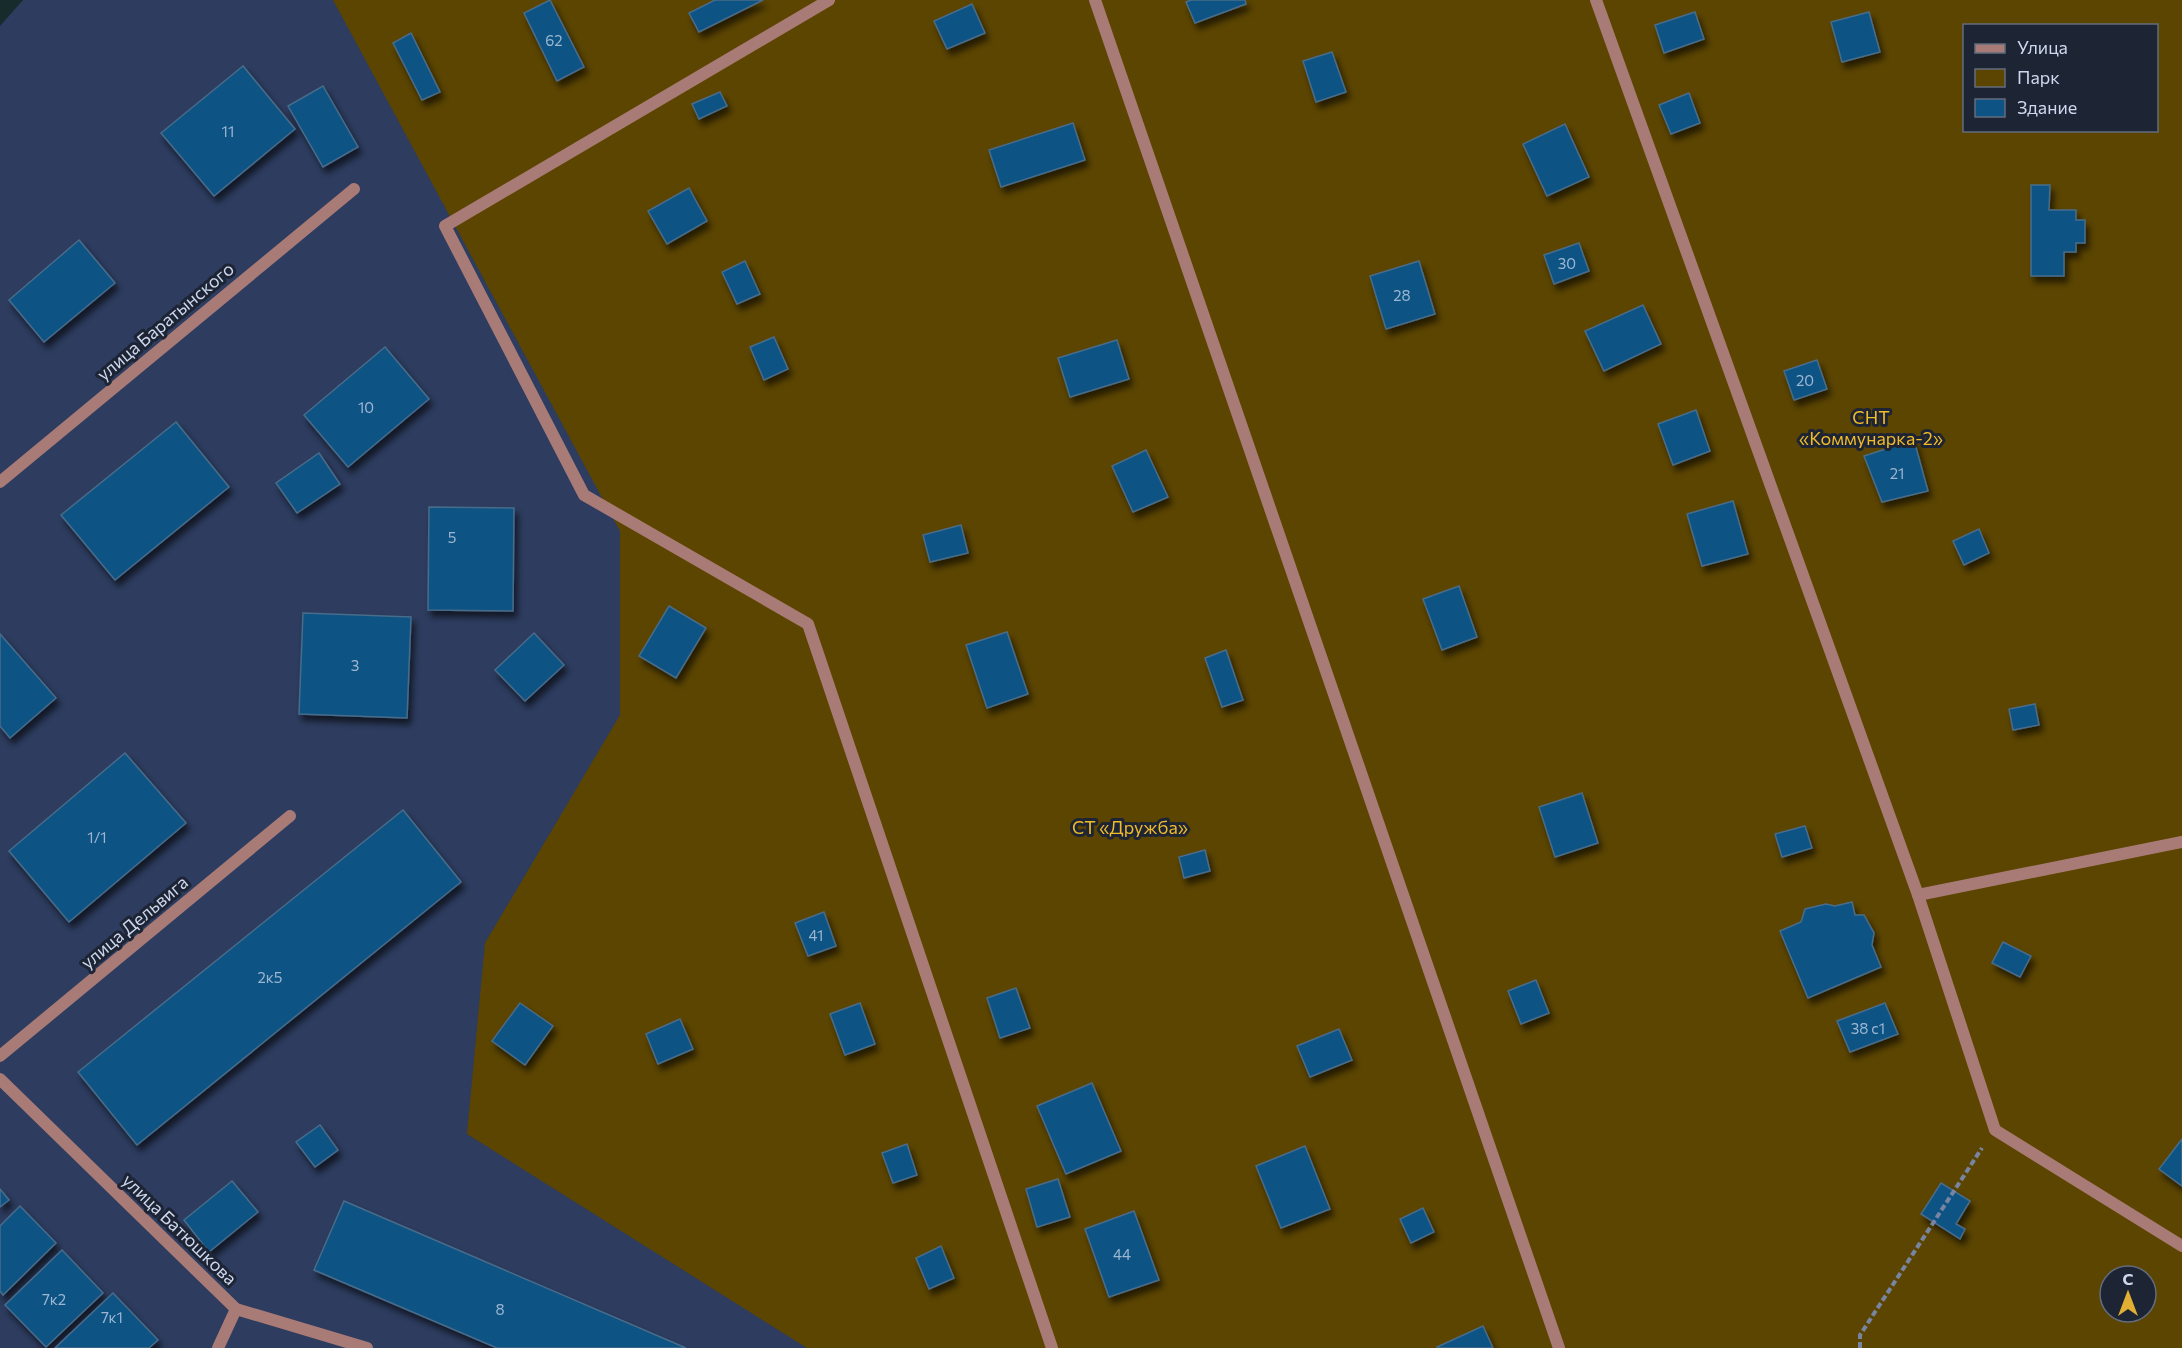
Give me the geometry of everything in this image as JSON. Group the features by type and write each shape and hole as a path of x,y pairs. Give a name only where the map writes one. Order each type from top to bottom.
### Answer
{"street":[{"path":"829,0 444,226 584,495 808,624 1052,1348"},
{"path":"1095,0 1559,1348"},
{"path":"1596,0 1918,895 1995,1130 2182,1246"},
{"name":"улица Баратынского","path":"0,482 354,189"},
{"name":"улица Дельвига","path":"0,1056 290,816"},
{"path":"1918,895 2182,842"},
{"name":"улица Батюшкова","path":"0,1079 236,1309 367,1348"},
{"path":"218,1348 236,1309"}],"path":[{"path":"1860,1348 1860,1335 1995,1130"}],"green space":[{"name":"СТ «Дружба»","path":"333,0 2182,0 2182,1348 807,1348 467,1134 485,943 620,715 620,531"}],"shaded area":[{"path":"0,0 23,0 0,26"}],"building":[{"path":"550,0 584,67 557,81 524,13"},
{"path":"715,0 763,0 699,32 689,13"},
{"path":"1191,0 1245,0 1246,4 1195,23 1186,2"},
{"path":"972,4 985,33 947,49 934,21"},
{"path":"1695,12 1704,39 1664,53 1655,25"},
{"path":"1869,12 1880,52 1842,62 1831,22"},
{"path":"411,33 440,92 422,100 393,43"},
{"path":"1332,52 1346,92 1316,102 1303,61"},
{"path":"243,66 295,129 214,196 161,133"},
{"path":"323,86 358,147 323,167 288,106"},
{"path":"720,92 727,106 699,119 692,104"},
{"path":"1689,93 1700,123 1671,134 1659,105"},
{"path":"1073,123 1085,160 1001,187 989,150"},
{"path":"1565,124 1589,177 1547,196 1523,144"},
{"path":"2031,185 2050,185 2049,210 2076,210 2076,220 2085,220 2085,243 2076,243 2076,252 2064,252 2064,276 2031,276"},
{"path":"689,188 707,221 667,244 648,211"},
{"path":"79,240 115,283 44,342 9,300"},
{"path":"1579,243 1589,271 1554,284 1544,255"},
{"path":"745,261 760,294 737,304 722,272"},
{"path":"1419,261 1435,314 1386,329 1370,276"},
{"path":"1643,305 1661,344 1604,371 1585,331"},
{"path":"774,337 788,369 764,380 750,347"},
{"path":"1117,340 1129,379 1070,397 1058,358"},
{"path":"385,347 429,399 348,467 304,415"},
{"path":"1817,360 1827,389 1794,400 1784,371"},
{"path":"1696,410 1710,451 1673,465 1658,424"},
{"path":"176,422 229,487 115,580 61,515"},
{"path":"1914,440 1928,491 1882,502 1864,456"},
{"path":"1146,450 1168,497 1133,512 1112,466"},
{"path":"319,453 340,484 297,513 276,483"},
{"path":"1733,501 1748,554 1702,566 1687,514"},
{"path":"429,507 514,508 513,611 428,610"},
{"path":"961,525 968,553 930,562 923,535"},
{"path":"1979,529 1989,553 1964,565 1953,541"},
{"path":"1459,586 1477,637 1442,650 1423,599"},
{"path":"669,606 706,628 676,678 639,656"},
{"path":"303,613 411,617 407,718 299,714"},
{"path":"1007,632 1028,694 987,708 966,645"},
{"path":"534,633 564,665 525,701 495,670"},
{"path":"0,634 56,698 10,738 0,726"},
{"path":"1226,650 1243,700 1222,707 1205,658"},
{"path":"2035,704 2039,725 2013,730 2009,709"},
{"path":"125,753 186,823 69,922 9,851"},
{"path":"1582,793 1598,843 1555,857 1539,807"},
{"path":"403,810 461,882 137,1145 78,1072"},
{"path":"1805,826 1812,848 1782,857 1775,834"},
{"path":"1205,850 1210,871 1184,878 1179,857"},
{"path":"1852,902 1855,915 1864,915 1874,933 1872,945 1881,967 1808,998 1780,931 1801,922 1805,909 1826,904 1835,906"},
{"path":"824,912 836,946 808,956 795,923"},
{"path":"2003,942 2031,956 2020,977 1992,963"},
{"path":"1536,980 1549,1013 1521,1024 1508,991"},
{"path":"1016,988 1030,1028 1000,1038 987,998"},
{"path":"520,1003 553,1026 525,1065 492,1041"},
{"path":"860,1003 875,1044 845,1055 830,1014"},
{"path":"1885,1003 1898,1034 1850,1052 1837,1021"},
{"path":"680,1019 693,1049 658,1064 646,1034"},
{"path":"1339,1029 1352,1060 1310,1077 1297,1046"},
{"path":"1092,1083 1121,1151 1066,1174 1037,1106"},
{"path":"320,1125 338,1150 315,1167 296,1142"},
{"path":"2182,1139 2182,1186 2159,1169"},
{"path":"907,1144 917,1175 893,1183 882,1153"},
{"path":"1305,1146 1330,1209 1281,1228 1256,1166"},
{"path":"1058,1179 1070,1217 1037,1227 1026,1189"},
{"path":"232,1181 258,1212 209,1252 184,1220"},
{"path":"1941,1183 1970,1201 1956,1224 1965,1229 1960,1239 1921,1214"},
{"path":"0,1189 9,1200 0,1207"},
{"path":"344,1201 686,1348 497,1348 314,1270"},
{"path":"20,1206 56,1243 3,1295 0,1291 0,1226"},
{"path":"1423,1208 1434,1232 1411,1243 1400,1219"},
{"path":"1134,1211 1159,1280 1109,1297 1085,1229"},
{"path":"941,1246 954,1278 929,1289 916,1258"},
{"path":"62,1250 103,1293 46,1347 5,1305"},
{"path":"113,1293 158,1340 149,1348 55,1348"},
{"path":"1483,1326 1493,1348 1437,1347"}],"park label":[{"name":"СНТ «Коммунарка-2»","path":"1871,427"}]}
